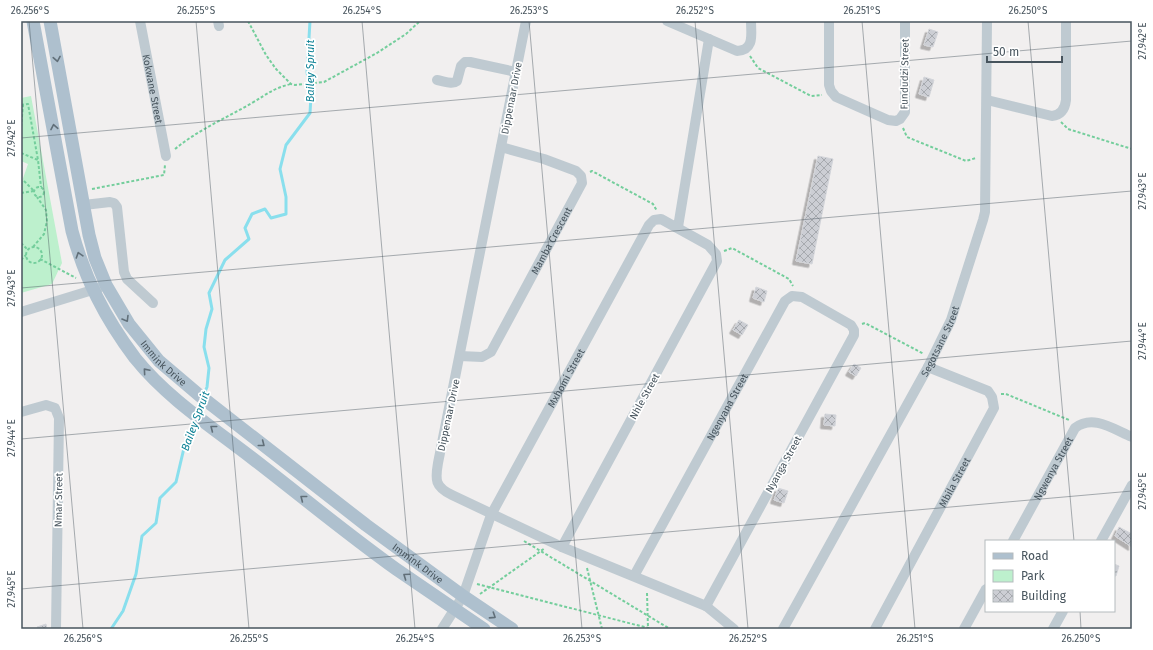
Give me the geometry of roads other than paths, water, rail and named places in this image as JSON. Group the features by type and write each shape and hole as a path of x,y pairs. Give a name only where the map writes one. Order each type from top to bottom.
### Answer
{"main road":[{"name":"Immink Drive","path":"33,21 72,231 78,253 93,291 118,334 154,380 196,414 390,564 484,629"},
{"name":"Immink Drive","path":"50,21 81,191 95,258 106,285 129,324 159,361 199,395 366,525 463,596 512,629"}],"street":[{"name":"Kokwane Street","path":"140,21 166,156"},
{"name":"Dippenaar Drive","path":"526,21 438,463 437,481 439,486 447,493 491,515 557,545 706,606 734,629"},
{"path":"671,22 734,50 741,50 745,49 750,44 751,21"},
{"name":"Fundudzi Street","path":"829,21 831,89 836,97 888,120 896,120 902,118 905,112 905,21"},
{"name":"Segotsane Street","path":"783,629 930,363 951,320 983,220 985,209 987,21"},
{"path":"987,100 1052,116 1056,116 1063,110 1066,100 1066,21"},
{"path":"678,227 709,39"},
{"path":"437,80 451,83 457,81 461,66 465,62 516,72"},
{"name":"Mamba Crescent","path":"460,356 482,357 491,352 581,188 581,176 576,171 544,158 501,147"},
{"path":"84,205 110,202 114,203 117,207 124,272 127,279 153,303"},
{"name":"Mxhomi Street","path":"442,629 463,596 491,515 649,225 654,220 661,219 678,227"},
{"name":"Nhle Street","path":"557,545 715,265 717,258 716,254 708,245 678,227"},
{"path":"21,312 93,291 106,285"},
{"name":"Ngenyana Street","path":"634,576 785,301 792,296 798,296"},
{"name":"Nyanga Street","path":"706,606 854,335 851,326 798,296"},
{"name":"Mbila Street","path":"875,629 994,412 994,404 990,394 985,390 930,363"},
{"name":"Nmar Street","path":"21,412 46,405 55,408 60,418 56,629"},
{"name":"Ngwenya Street","path":"1014,540 1075,428 1080,424 1090,421 1096,422 1132,437"},
{"path":"1102,540 1132,485"},
{"path":"964,629 985,591"},
{"path":"1053,629 1062,612"}],"waterway":[{"name":"Bailey Spruit","path":"204,394 207,387 209,368 204,347 206,329 212,309 209,293 225,260 249,239 245,228 252,214 265,209 271,218 286,214 286,197 280,169 286,145 310,113 311,96 307,72 310,21"},
{"name":"Bailey Spruit","path":"197,413 202,401"},
{"name":"Bailey Spruit","path":"111,629 123,611 136,574 142,536 156,523 160,498 176,482 184,448 195,418"}]}
